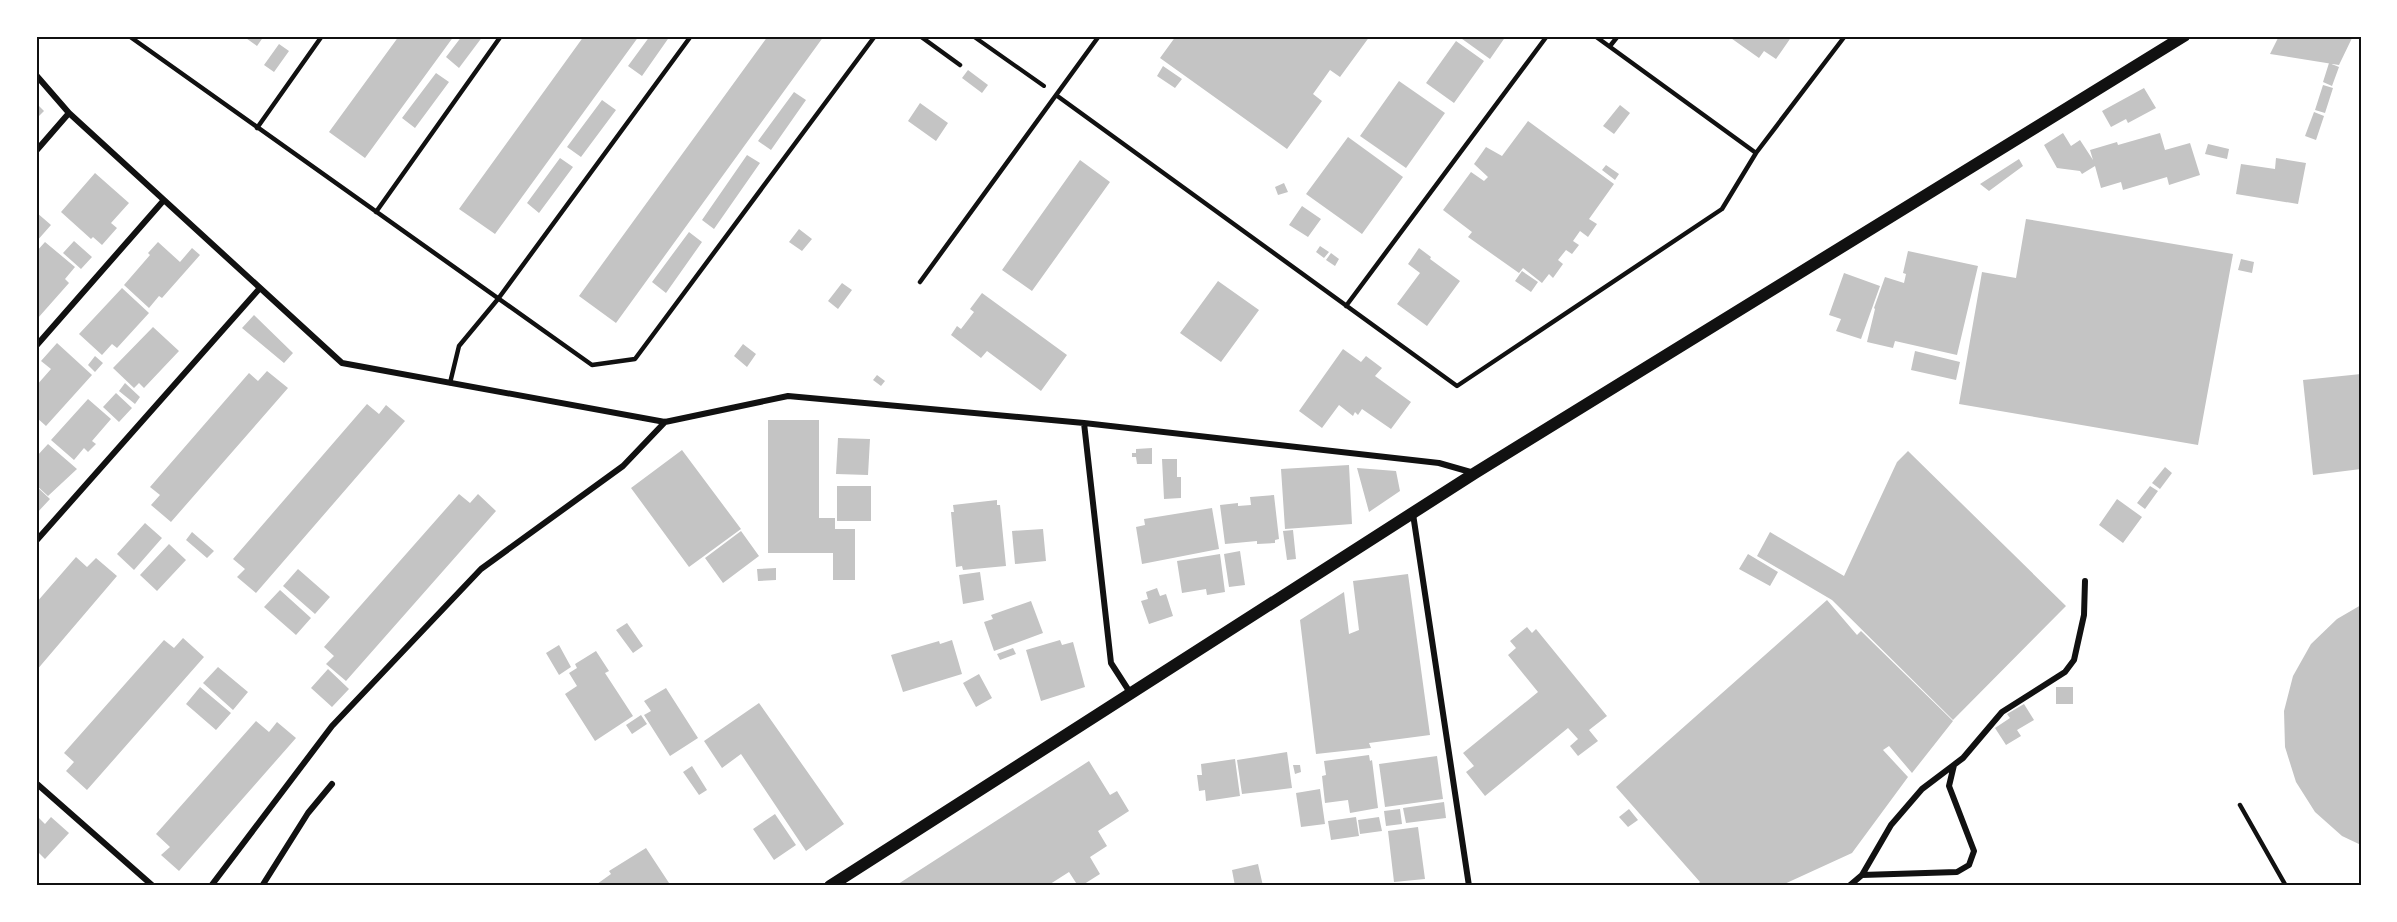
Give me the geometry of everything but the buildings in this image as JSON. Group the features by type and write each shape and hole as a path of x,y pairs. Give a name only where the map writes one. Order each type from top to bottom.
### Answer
{"main road":[{"path":"830,886 1475,473 2184,36"}],"street":[{"path":"36,75 69,113 342,363 665,422 788,396 1084,423 1439,463 1475,473"},
{"path":"36,151 69,113"},
{"path":"36,346 164,200"},
{"path":"36,541 261,288"},
{"path":"211,886 332,726 481,569 623,466 665,422"},
{"path":"1084,423 1111,663 1131,694"},
{"path":"1413,514 1469,886"},
{"path":"1849,886 1862,875 1891,825 1922,789 1954,765 2002,712 2064,672 2074,660 2084,615 2085,581"},
{"path":"1862,875 1958,872 1969,865 1974,851 1948,786 1954,765"},
{"path":"36,783 153,886"},
{"path":"262,886 308,813 332,784"}],"lane":[{"path":"257,128 322,36"},
{"path":"376,212 501,36"},
{"path":"450,383 459,346 498,299 690,36"},
{"path":"132,37 592,365 635,359 875,36"},
{"path":"920,36 960,65"},
{"path":"920,282 1099,36"},
{"path":"1346,306 1547,36"},
{"path":"1596,36 1756,153"},
{"path":"1610,46 1618,36"},
{"path":"1056,95 1457,386 1722,209 1756,153 1845,36"},
{"path":"2240,805 2286,886"}],"path":[{"path":"973,36 1056,95"}]}
